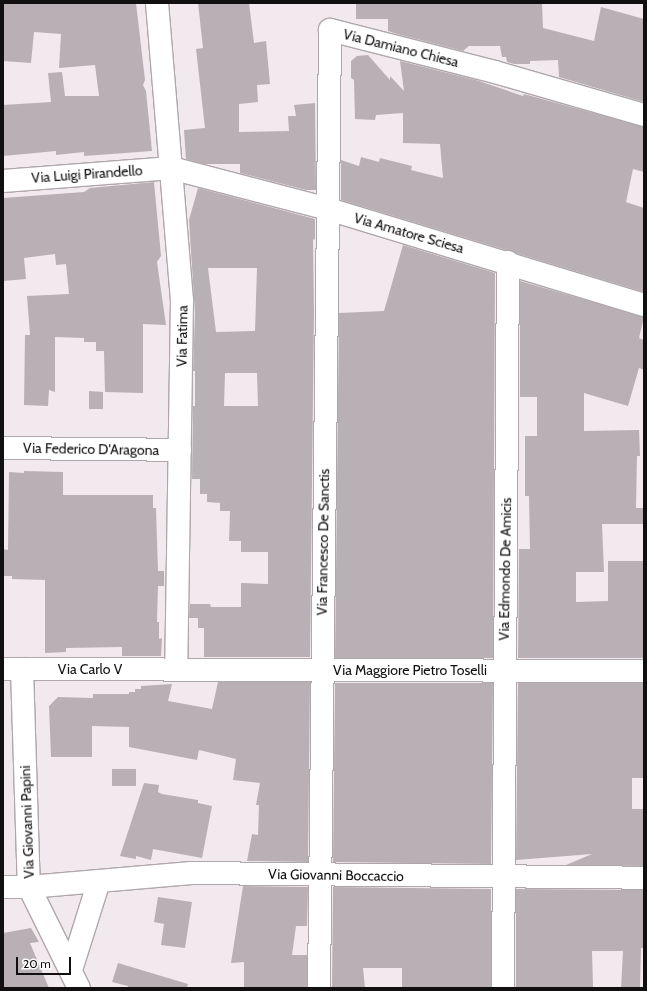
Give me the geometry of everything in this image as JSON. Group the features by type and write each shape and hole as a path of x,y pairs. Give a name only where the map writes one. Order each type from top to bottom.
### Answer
{"street":[{"name":"Via Fatima","path":"157,3 182,300 176,670"},
{"name":"Via Damiano Chiesa","path":"328,209 330,30 495,72 644,115"},
{"name":"Via Luigi Pirandello","path":"3,181 171,168"},
{"name":"Via Amatore Sciesa","path":"171,168 328,209 508,262 644,305"},
{"name":"Via Francesco De Sanctis","path":"319,988 321,670 328,209"},
{"name":"Via Edmondo De Amicis","path":"504,988 504,670 508,262"},
{"name":"Via Federico D'Aragona","path":"3,448 180,450"},
{"name":"Via Carlo V","path":"13,669 176,670"},
{"name":"Via Giovanni Papini","path":"13,669 29,887 75,979"},
{"name":"Via Maggiore Pietro Toselli","path":"176,670 644,671"},
{"name":"Via Giovanni Boccaccio","path":"3,887 29,887 191,873 644,878"},
{"path":"75,979 99,881"}],"building":[{"path":"3,3 136,3 145,80 143,85 146,91 152,151 84,156 84,152 56,155 56,151 3,156 3,105 51,102 48,73 62,72 65,96 99,96 95,65 59,68 61,34 34,32 31,63 3,61"},
{"path":"198,3 249,3 254,43 266,41 270,84 257,85 258,102 239,104 239,132 289,131 288,116 296,116 294,105 315,103 316,190 306,190 240,173 240,164 204,164 186,159 184,130 205,128 196,49 203,48"},
{"path":"356,3 542,3 543,28 594,41 601,7 644,19 644,102 559,77 558,60 530,61 530,64 514,64 507,62 506,57 502,57 500,46 469,46 463,51 388,31 388,19 356,19"},
{"path":"368,55 390,80 390,76 404,91 400,61 476,80 523,96 524,94 644,127 644,172 633,169 626,202 644,208 644,292 341,200 341,160 359,166 361,157 379,162 380,158 412,166 411,170 443,178 440,144 403,143 403,113 376,115 375,120 355,119 354,80 351,78 351,61 357,56"},
{"path":"154,182 161,256 157,262 166,325 143,324 143,393 105,392 104,351 96,351 96,342 84,342 84,338 55,337 55,392 49,390 48,406 24,405 25,335 30,335 27,296 69,294 66,264 56,265 55,254 24,258 26,279 3,281 3,198 84,192 90,188"},
{"path":"198,188 315,219 315,240 313,239 314,311 310,657 204,657 204,628 198,628 198,618 189,618 190,604 210,604 211,607 241,607 241,583 268,584 268,552 241,552 241,541 229,541 230,511 220,511 220,503 207,502 207,494 200,494 200,479 192,479 193,406 195,406 195,371 193,371 195,314 189,220","holes":["208,268 257,268 255,331 216,332","225,373 257,373 258,406 224,406"]},
{"path":"403,245 495,273 493,658 335,658 339,313 384,311"},
{"path":"520,281 644,317 639,338 644,340 644,370 639,368 628,406 584,393 584,431 639,430 640,456 637,456 636,508 644,508 644,524 602,524 604,572 576,572 576,602 608,601 608,561 644,561 644,658 518,658 519,549 530,549 529,496 525,496 525,436 537,436 537,397 520,397"},
{"path":"89,391 103,392 103,409 89,409"},
{"path":"24,471 63,472 63,495 153,495 153,508 156,508 158,571 164,571 164,586 158,586 157,622 159,622 159,639 162,638 161,656 122,656 122,647 66,648 66,652 45,653 45,580 12,579 12,576 3,576 3,549 8,550 9,472 24,473"},
{"path":"218,682 310,682 308,862 247,861 252,834 258,835 259,805 256,805 260,783 233,780 236,759 199,750 197,760 129,747 129,727 92,726 92,757 51,757 49,706 58,697 93,698 93,694 129,694 129,692 135,692 135,689 141,689 141,686 172,684 168,701 212,709"},
{"path":"335,683 493,683 491,864 333,862"},
{"path":"518,683 644,683 644,778 632,778 632,809 644,809 644,866 566,865 592,854 516,860"},
{"path":"112,769 136,769 136,786 112,786"},
{"path":"144,783 159,785 158,792 162,794 198,800 198,803 212,806 202,858 153,849 151,860 136,856 136,859 120,856"},
{"path":"243,886 308,887 307,926 296,926 292,955 307,955 307,988 244,988 244,962 231,963"},
{"path":"333,887 491,889 491,988 402,988 402,968 363,968 365,988 332,988"},
{"path":"516,889 644,890 644,948 641,948 640,987 621,988 623,951 592,951 593,987 516,988"},
{"path":"158,897 192,902 185,948 161,945 164,924 154,922"},
{"path":"31,928 39,942 30,943 49,988 3,988 3,933"},
{"path":"118,963 188,984 187,988 128,988 128,986 112,982"}]}
